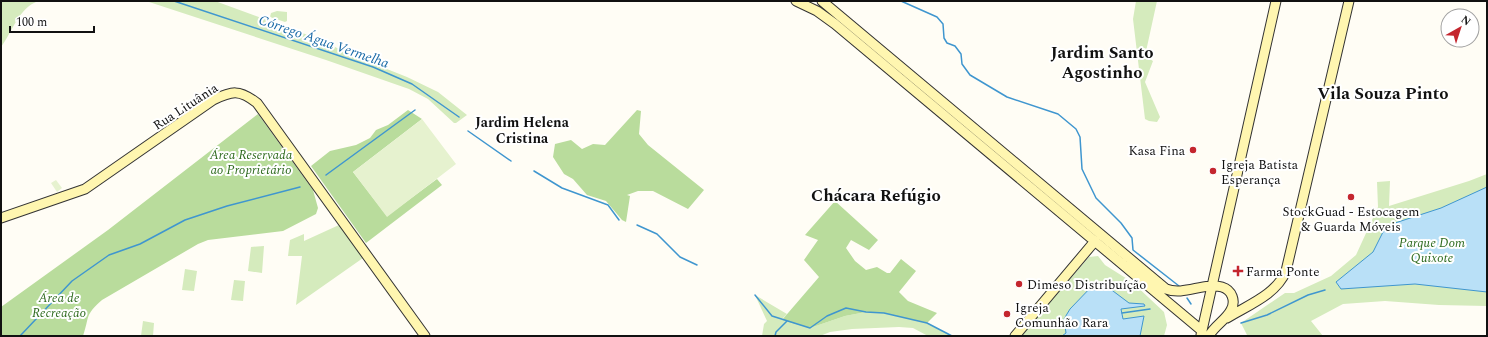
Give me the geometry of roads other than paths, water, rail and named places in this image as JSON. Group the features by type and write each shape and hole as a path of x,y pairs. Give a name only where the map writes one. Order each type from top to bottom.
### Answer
{"main road":[{"path":"796,1 817,11 835,24 1201,333 1276,1"},
{"path":"816,1 851,26"},
{"path":"822,1 1162,286 1170,290 1222,287 1229,292 1233,298 1231,310 1209,336"},
{"path":"1223,321 1273,289 1282,280 1286,271 1349,1"},
{"name":"Rua Lituânia","path":"1,218 85,190 213,100 230,92 239,93 249,96 257,102 425,336"},
{"path":"1015,336 1095,242"}],"water":[{"path":"1487,187 1487,292 1415,284 1341,289 1336,282 1373,252 1383,232 1395,223 1441,208"},
{"path":"1095,283 1105,285 1129,303 1144,304 1145,306 1121,309 1123,319 1144,316 1140,336 1062,336 1066,333 1064,319 1070,309"}],"waterway":[{"name":"Córrego Água Vermelha","path":"174,1 373,67 412,84 459,117"},
{"path":"901,1 937,17 943,24 944,38 947,43 955,46 961,54 962,64 970,75 1007,97 1058,114 1076,129 1080,137 1082,169 1096,198 1121,223 1132,238 1133,250 1179,286"},
{"path":"326,175 415,110"},
{"name":"Córrego Água Vermelha","path":"468,131 511,161"},
{"name":"Córrego Água Vermelha","path":"534,171 562,188 608,205 619,220"},
{"path":"20,336 72,281 109,255 140,244 185,220 227,206 300,187"},
{"name":"Córrego Água Vermelha","path":"637,225 657,234 680,257 697,265"},
{"name":"Córrego Água Vermelha","path":"1241,323 1267,315 1308,295 1325,290"},
{"name":"Córrego Água Vermelha","path":"755,295 772,316 810,328 827,316 846,308 866,312 884,313 927,323 952,336"},
{"name":"Córrego Água Vermelha","path":"1187,298 1191,304"},
{"name":"Córrego Água Vermelha","path":"1122,313 1150,309"},
{"path":"775,336 776,332 787,321"}],"place":[{"name":"Kasa Fina","path":"1193,150"},
{"name":"Igreja Batista Esperança","path":"1213,171"},
{"name":"StockGuad - Estocagem & Guarda Móveis","path":"1351,197"},
{"name":"Farma Ponte","path":"1238,271"},
{"name":"Dimeso Distribuíção","path":"1019,284"},
{"name":"Igreja Comunhão Rara","path":"1007,314"}],"district":[{"name":"Jardim Santo Agostinho","path":"1102,62"},
{"name":"Vila Souza Pinto","path":"1383,93"},
{"name":"Jardim Helena Cristina","path":"522,130"},
{"name":"Chácara Refúgio","path":"876,195"}],"park label":[{"name":"Área Reservada ao Proprietário","path":"251,162"},
{"name":"Parque Dom Quixote","path":"1432,250"},
{"name":"Área de Recreação","path":"59,304"}]}
